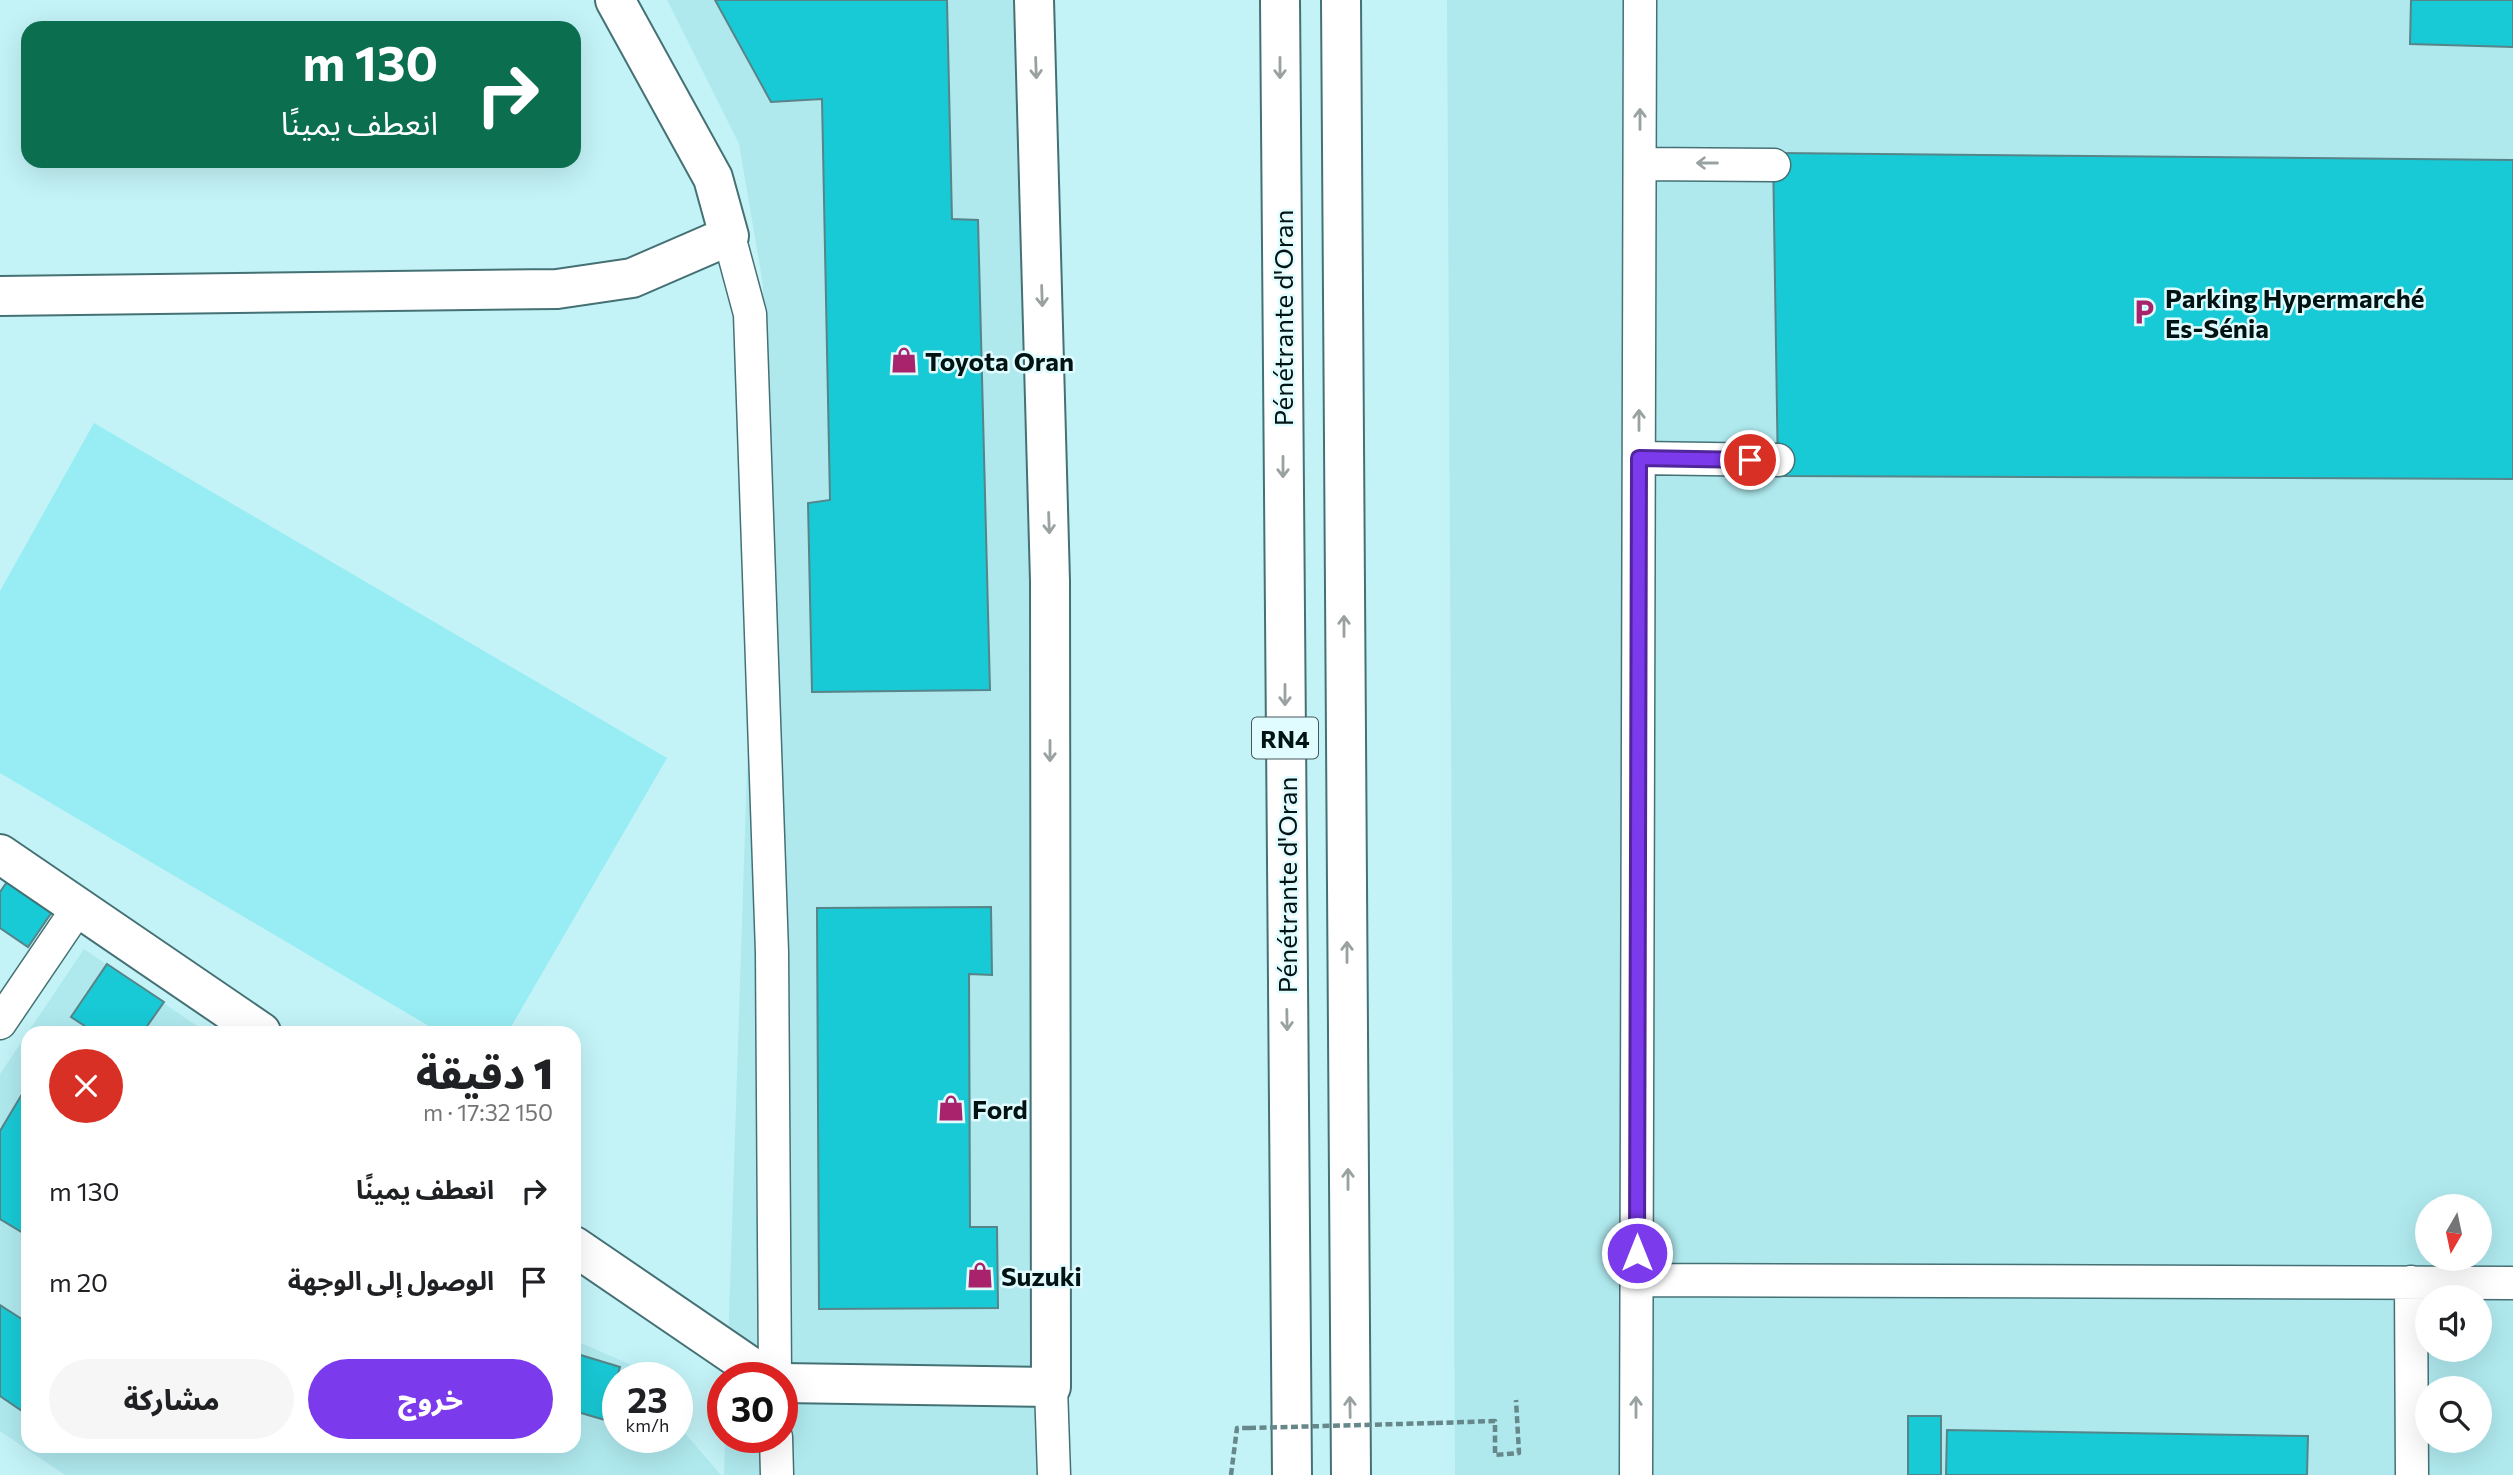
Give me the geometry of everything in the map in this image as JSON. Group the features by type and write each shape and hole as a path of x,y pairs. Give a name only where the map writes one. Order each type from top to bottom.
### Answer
{"main road":[{"path":"0,296 557,289 632,278 729,236 713,178 615,0"},
{"path":"798,1383 1051,1387 1050,580 1034,0"},
{"name":"Pénétrante d'Oran","path":"1280,0 1292,1475"},
{"name":"RN4","path":"1341,0 1351,1475"},
{"path":"0,854 252,1026"},
{"path":"581,1251 744,1362"}],"street":[{"path":"1636,1475 1640,0"},
{"path":"1640,163 1774,165"},
{"path":"729,236 750,314 772,952 775,1362"},
{"path":"1639,458 1778,460"},
{"path":"0,1023 78,908"},
{"path":"1637,1280 2513,1283"},
{"path":"2411,1282 2412,1475"},
{"path":"1051,1387 1054,1475"},
{"path":"776,1453 777,1475"}],"path":[{"path":"1231,1475 1237,1428 1494,1421 1495,1455 1519,1453 1516,1400"}],"shaded area":[{"path":"667,0 1024,0 1061,1475 724,1475 725,1453 798,1453 798,1362 727,1362 763,285 739,144"},
{"path":"1447,0 2513,0 2513,1475 1455,1475"},
{"path":"94,423 667,758 511,1026 429,1026 0,773 0,591"},
{"path":"84,949 197,1026 32,1026"},
{"path":"21,1042 21,1445 0,1431 0,1074"},
{"path":"581,1343 624,1362 602,1362 602,1453 693,1453 693,1443 721,1475 65,1475 32,1453 581,1453"}],"building":[{"name":"Toyota Oran","path":"715,0 947,0 952,219 978,220 990,690 812,692 808,503 830,500 822,99 771,102"},
{"path":"2411,0 2513,0 2513,47 2410,44"},
{"name":"Parking Hypermarché Es-Sénia","path":"1773,153 2513,160 2513,479 1778,476"},
{"path":"9,879 54,909 28,947 0,928 0,892"},
{"path":"991,907 992,975 969,974 970,1227 997,1227 998,1308 819,1309 817,908"},
{"path":"107,964 164,1002 147,1026 85,1026 71,1017"},
{"path":"21,1096 21,1232 0,1219 0,1131"},
{"path":"0,1305 21,1318 21,1410 0,1396"},
{"path":"581,1355 604,1362 602,1419 581,1413"},
{"path":"1908,1416 1941,1416 1941,1475 1908,1475"},
{"path":"1947,1430 2308,1436 2307,1475 1946,1475"}],"place":[{"name":"Parking Hypermarché Es-Sénia","path":"2144,312"},
{"name":"Toyota Oran","path":"904,360"},
{"name":"Ford","path":"951,1108"},
{"name":"Suzuki","path":"980,1275"}],"route":[{"path":"1637,1253 1639,458 1750,460"}]}
